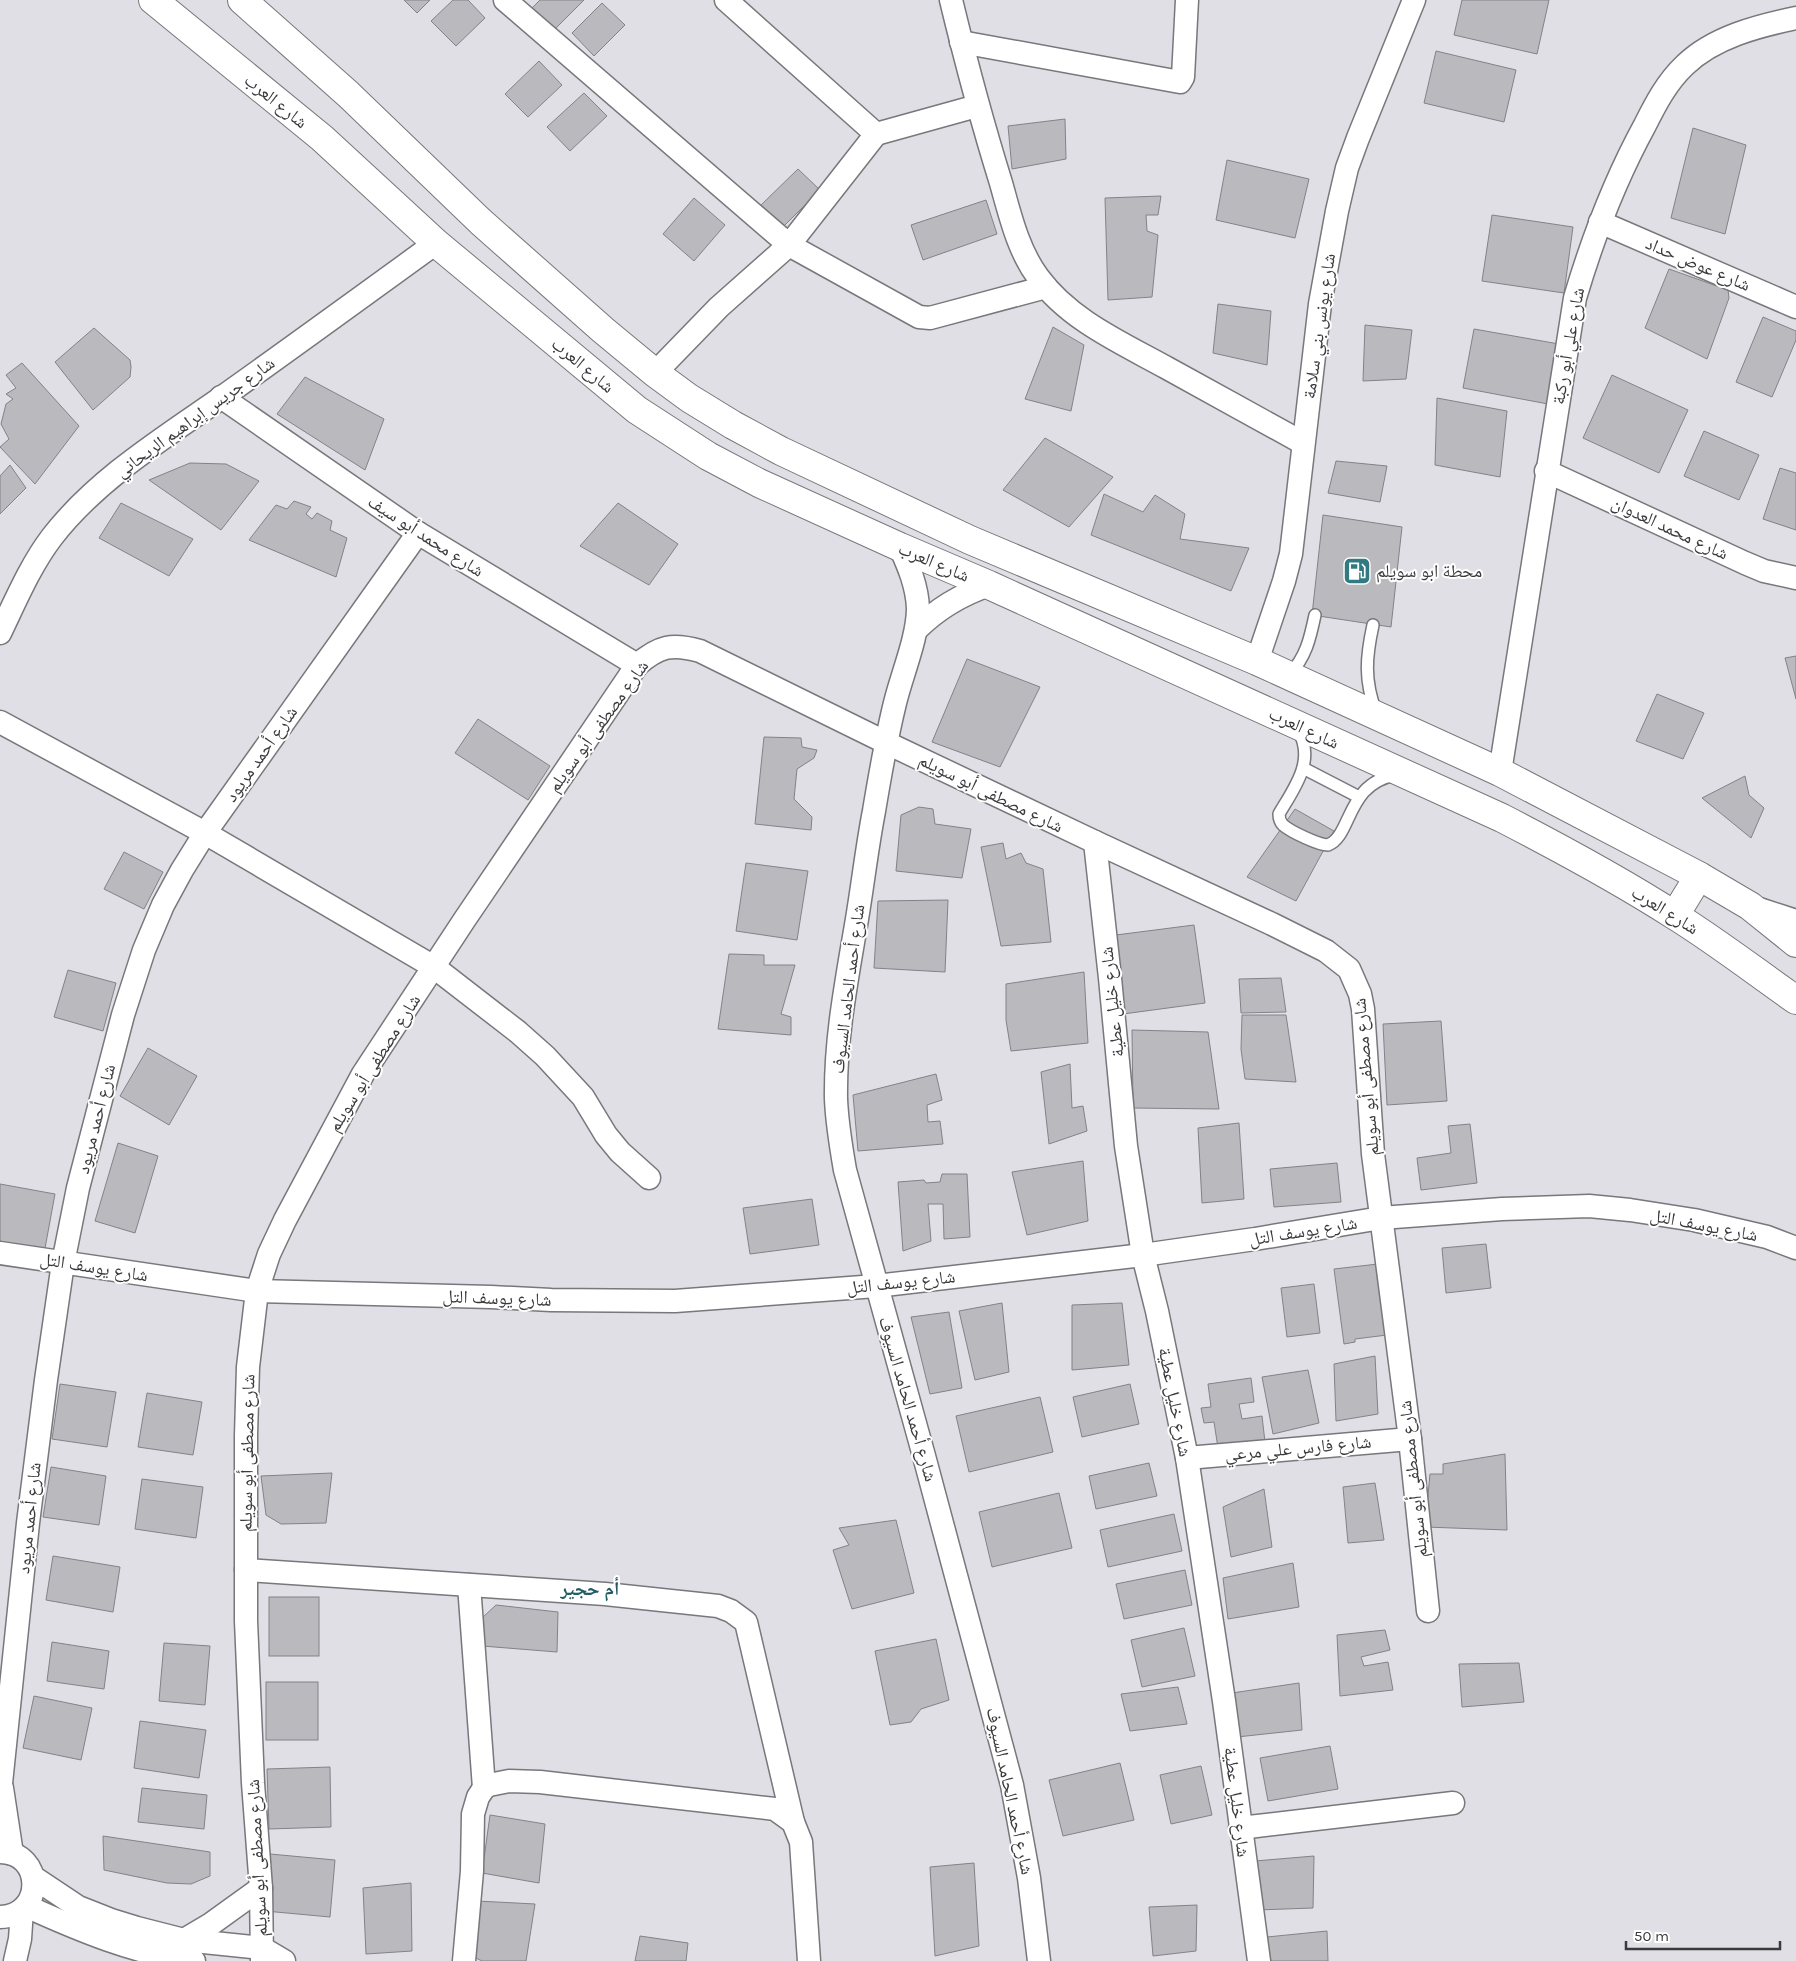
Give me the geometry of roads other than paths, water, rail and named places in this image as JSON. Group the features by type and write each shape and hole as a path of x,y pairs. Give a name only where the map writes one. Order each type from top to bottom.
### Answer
{"main road":[{"name":"شارع العرب","path":"153,0 322,138 436,243 637,410 708,456 759,482 900,547 1293,722 1518,826 1577,857 1675,915 1722,946 1796,1000"},
{"name":"شارع العرب","path":"253,3 488,228 603,330 655,373 696,402 781,450 970,540 1289,675 1500,772 1699,876 1750,906 1796,943"},
{"path":"1675,915 1699,876"}],"street":[{"path":"506,0 789,245 923,318 936,318 1046,287"},
{"path":"726,0 876,134"},
{"path":"951,0 977,106 1025,258 1046,287 1069,310 1106,334 1303,443"},
{"path":"961,42 1180,82 1183,77 1187,0"},
{"name":"شارع يونس بني سلامة","path":"1257,661 1284,581 1291,554 1303,443 1328,257 1348,168 1414,0"},
{"name":"شارع علي أبو ركبة","path":"1500,772 1546,471 1575,298 1600,222 1627,159 1666,86 1685,64 1704,50 1732,36 1796,18"},
{"path":"655,373 718,307 789,245 876,134 977,106"},
{"name":"شارع عوض حداد","path":"1600,222 1796,307"},
{"name":"شارع جريس إبراهيم الريحاني","path":"0,633 38,558 53,536 72,515 118,473 436,243"},
{"name":"شارع محمد أبو سيف","path":"221,397 418,533 637,665"},
{"name":"شارع محمد العدوان","path":"1546,471 1745,563 1764,571 1796,578"},
{"name":"شارع أحمد مريود","path":"6,1853 1,1790 28,1523 63,1263 78,1188 123,1015 144,950 163,905 205,833 418,533"},
{"name":"شارع أحمد الحامد السيوف","path":"900,547 909,566 915,587 918,608 917,629 904,666 886,743 873,813 843,1000 837,1063 836,1101 845,1170 1012,1785 1029,1878 1039,1961"},
{"name":"شارع أحمد الحامد السيوف","path":"917,629 932,614 949,602 989,585"},
{"name":"شارع مصطفى أبو سويلم","path":"262,1955 248,1684 246,1570 248,1367 256,1291 269,1254 285,1220 323,1145 363,1074 465,919 637,665 652,653 667,647 682,646 700,651 886,743 1272,924 1326,951 1349,970 1360,994 1363,1008 1374,1154 1410,1439 1428,1611"},
{"path":"0,722 205,833 434,967 518,1032 545,1056 583,1097 606,1135 620,1152 649,1178"},
{"name":"شارع خليل عطية","path":"1095,842 1126,1146 1143,1255 1157,1311 1187,1458 1224,1701 1259,1961"},
{"path":"1750,906 1796,921"},
{"name":"شارع يوسف التل","path":"0,1253 256,1291 550,1300 675,1301 876,1286 1143,1255 1381,1218 1502,1209 1589,1206 1630,1210 1694,1220 1767,1237 1796,1248"},
{"name":"شارع فارس علي مرعي","path":"1187,1458 1410,1439"},
{"path":"246,1570 605,1594 718,1606 731,1610 746,1622 793,1822 801,1842 809,1961"},
{"path":"470,1585 484,1788"},
{"path":"464,1961 472,1871 473,1814 478,1797 484,1788 498,1782 583,1785 775,1809 793,1822"},
{"path":"1240,1828 1453,1803"},
{"path":"6,1853 29,1867 33,1877 33,1892 24,1908 15,1961"},
{"path":"33,1877 78,1907 136,1928 186,1955"},
{"path":"186,1955 211,1924 260,1888"},
{"path":"0,1917 9,1916 24,1908 115,1942 186,1955 262,1955 284,1961"},
{"path":"0,1951 4,1961"}],"lane":[{"path":"1289,675 1304,657 1315,616"},
{"path":"1373,625 1367,652 1366,668 1368,684 1378,716"},
{"path":"1293,722 1300,732 1305,756 1299,780 1279,814 1281,824 1323,845 1332,844 1336,841 1359,797 1368,787 1379,780 1404,774"},
{"path":"1303,768 1359,797"}],"place":[{"name":"محطة ابو سويلم","path":"1357,571"}],"district":[{"name":"أم حجير","path":"590,1588"}]}
